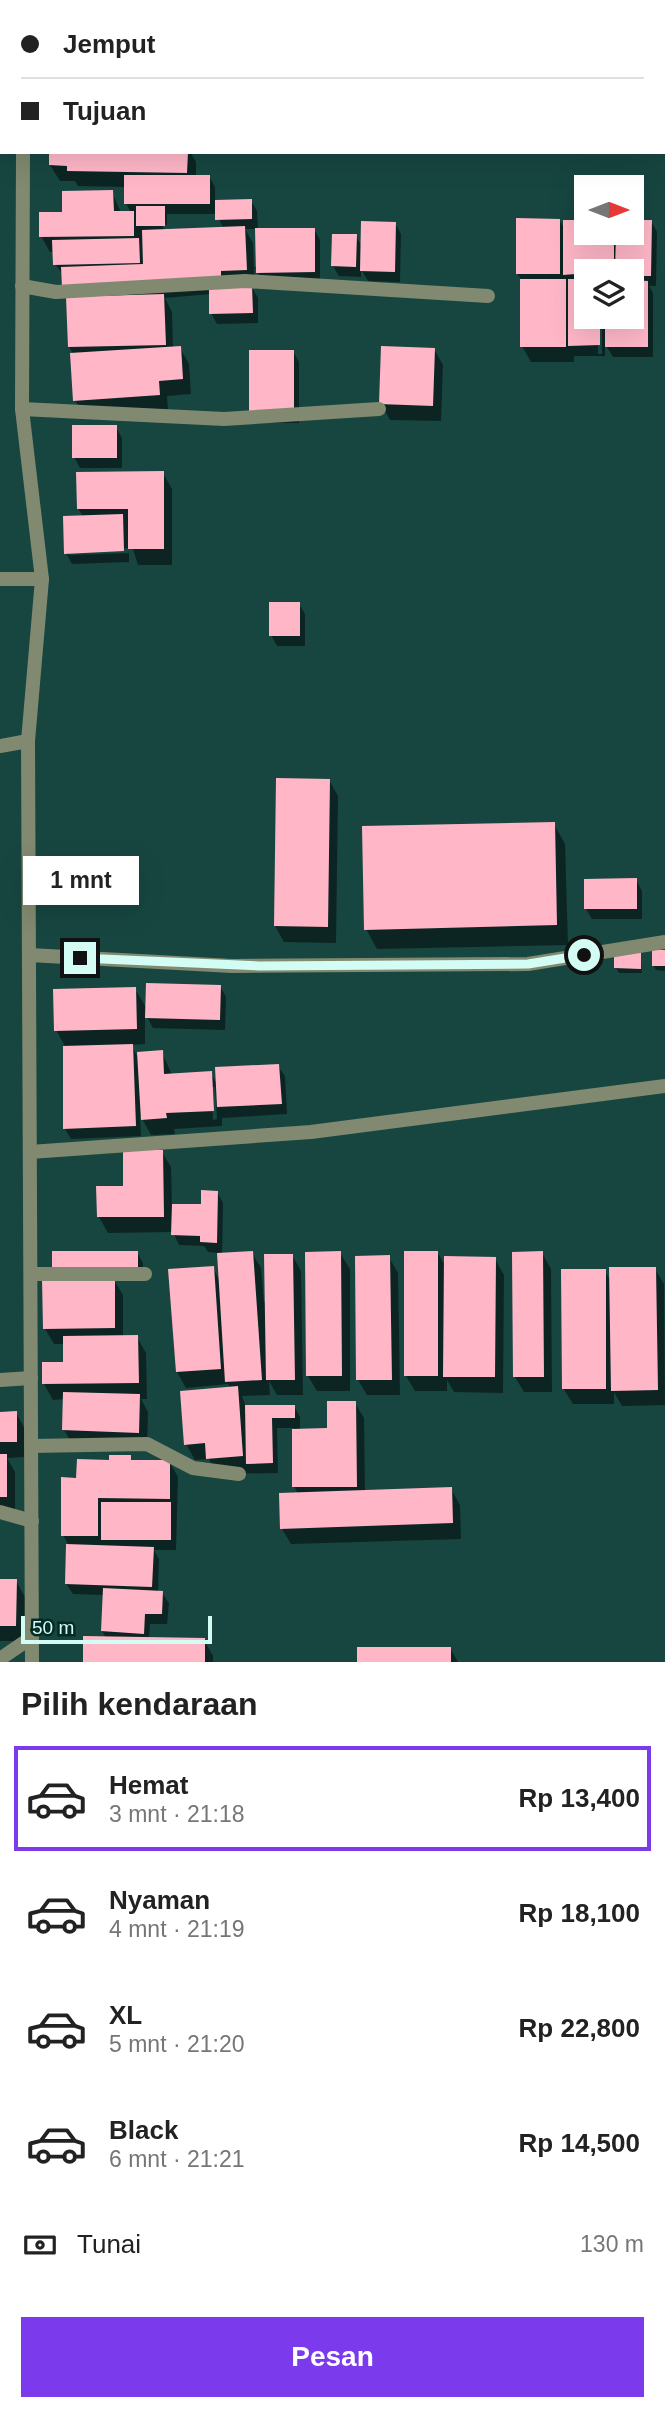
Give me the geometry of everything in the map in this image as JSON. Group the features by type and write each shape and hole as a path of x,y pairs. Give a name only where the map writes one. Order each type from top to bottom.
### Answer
{"street":[{"path":"23,154 22,410 41,579 28,741 32,1662"},
{"path":"22,286 56,292 245,281 488,296"},
{"path":"22,410 224,419 379,410"},
{"path":"0,579 41,579"},
{"path":"0,746 28,741"},
{"path":"29,955 232,966 528,964 665,943"},
{"path":"30,1152 311,1132 665,1086"},
{"path":"31,1274 145,1274"},
{"path":"0,1380 31,1378"},
{"path":"31,1446 147,1444 193,1468 239,1474"},
{"path":"0,1512 32,1521"},
{"path":"0,1659 32,1637"}],"building":[{"path":"49,154 188,154 187,173 67,171 67,166 49,165"},
{"path":"124,175 210,175 210,204 124,204"},
{"path":"113,190 114,211 134,211 134,236 39,237 39,212 62,212 62,191"},
{"path":"252,199 252,219 215,220 215,200"},
{"path":"136,206 165,206 165,226 136,226"},
{"path":"516,218 560,219 560,274 516,274"},
{"path":"563,220 574,220 574,245 614,245 614,259 574,259 574,274 563,275"},
{"path":"644,220 652,220 651,276 644,276 644,259 615,259 616,245 644,245"},
{"path":"361,221 396,222 395,272 360,271"},
{"path":"245,226 247,270 221,271 221,278 62,287 61,267 143,264 142,230"},
{"path":"255,228 315,228 315,272 256,273"},
{"path":"332,234 357,234 356,267 331,266"},
{"path":"139,238 140,263 53,265 52,240"},
{"path":"520,279 566,279 566,347 520,347"},
{"path":"568,279 574,279 574,329 600,329 600,345 568,346"},
{"path":"644,281 648,281 648,347 605,347 605,329 644,329"},
{"path":"252,286 253,313 209,314 209,287"},
{"path":"164,294 166,345 68,347 66,297"},
{"path":"181,346 183,379 159,381 160,395 73,401 70,353"},
{"path":"381,346 435,348 433,406 379,404"},
{"path":"249,350 294,350 294,413 249,413"},
{"path":"72,425 117,425 117,458 72,458"},
{"path":"164,471 164,549 128,549 128,509 77,509 76,472"},
{"path":"123,514 124,551 64,554 63,516"},
{"path":"269,602 300,602 300,636 269,636"},
{"path":"276,778 330,779 328,927 274,926"},
{"path":"555,822 557,925 364,930 362,826"},
{"path":"637,878 637,909 584,909 584,879"},
{"path":"652,950 665,950 665,966 652,966"},
{"path":"614,951 641,952 641,969 614,968"},
{"path":"146,983 221,985 220,1020 145,1018"},
{"path":"136,987 137,1029 54,1031 53,989"},
{"path":"133,1044 136,1126 63,1129 63,1046"},
{"path":"163,1050 164,1074 212,1071 214,1111 166,1113 167,1118 141,1120 137,1052"},
{"path":"279,1064 282,1104 217,1107 215,1067"},
{"path":"123,1150 163,1150 164,1217 97,1217 96,1186 123,1186"},
{"path":"201,1190 218,1191 217,1243 200,1242 200,1236 171,1235 172,1204 201,1204"},
{"path":"52,1251 138,1251 138,1269 52,1270"},
{"path":"253,1251 262,1380 225,1382 217,1253"},
{"path":"341,1251 342,1376 306,1376 305,1252"},
{"path":"404,1251 438,1251 438,1376 404,1376"},
{"path":"543,1251 544,1377 513,1377 512,1252"},
{"path":"264,1254 293,1254 295,1380 266,1380"},
{"path":"390,1255 392,1380 356,1380 355,1256"},
{"path":"444,1256 496,1257 495,1377 443,1377"},
{"path":"214,1266 221,1369 176,1372 168,1269"},
{"path":"609,1267 656,1267 658,1390 611,1391"},
{"path":"561,1269 606,1269 606,1389 562,1389"},
{"path":"42,1278 115,1278 115,1328 43,1329"},
{"path":"138,1335 139,1383 42,1384 42,1362 63,1362 63,1336"},
{"path":"238,1386 243,1456 206,1459 205,1443 184,1445 180,1391"},
{"path":"63,1392 140,1394 139,1433 62,1430"},
{"path":"327,1401 356,1401 357,1487 292,1487 292,1429 327,1428"},
{"path":"245,1405 295,1405 295,1418 272,1418 273,1463 246,1464"},
{"path":"17,1411 17,1442 0,1442 0,1412"},
{"path":"0,1454 7,1454 7,1497 0,1497"},
{"path":"109,1455 131,1455 131,1460 170,1460 170,1499 98,1498 98,1536 61,1536 61,1477 76,1478 77,1459 109,1460"},
{"path":"452,1487 453,1523 280,1529 279,1493"},
{"path":"101,1502 171,1502 171,1540 101,1540"},
{"path":"66,1544 154,1547 152,1587 65,1584"},
{"path":"0,1579 17,1579 16,1626 0,1626"},
{"path":"103,1588 163,1591 162,1614 145,1614 144,1634 101,1631"},
{"path":"83,1636 205,1638 205,1662 83,1662"},
{"path":"357,1647 451,1647 451,1662 357,1662"}],"route":[{"path":"80,958 259,966 541,964 584,955"}]}
